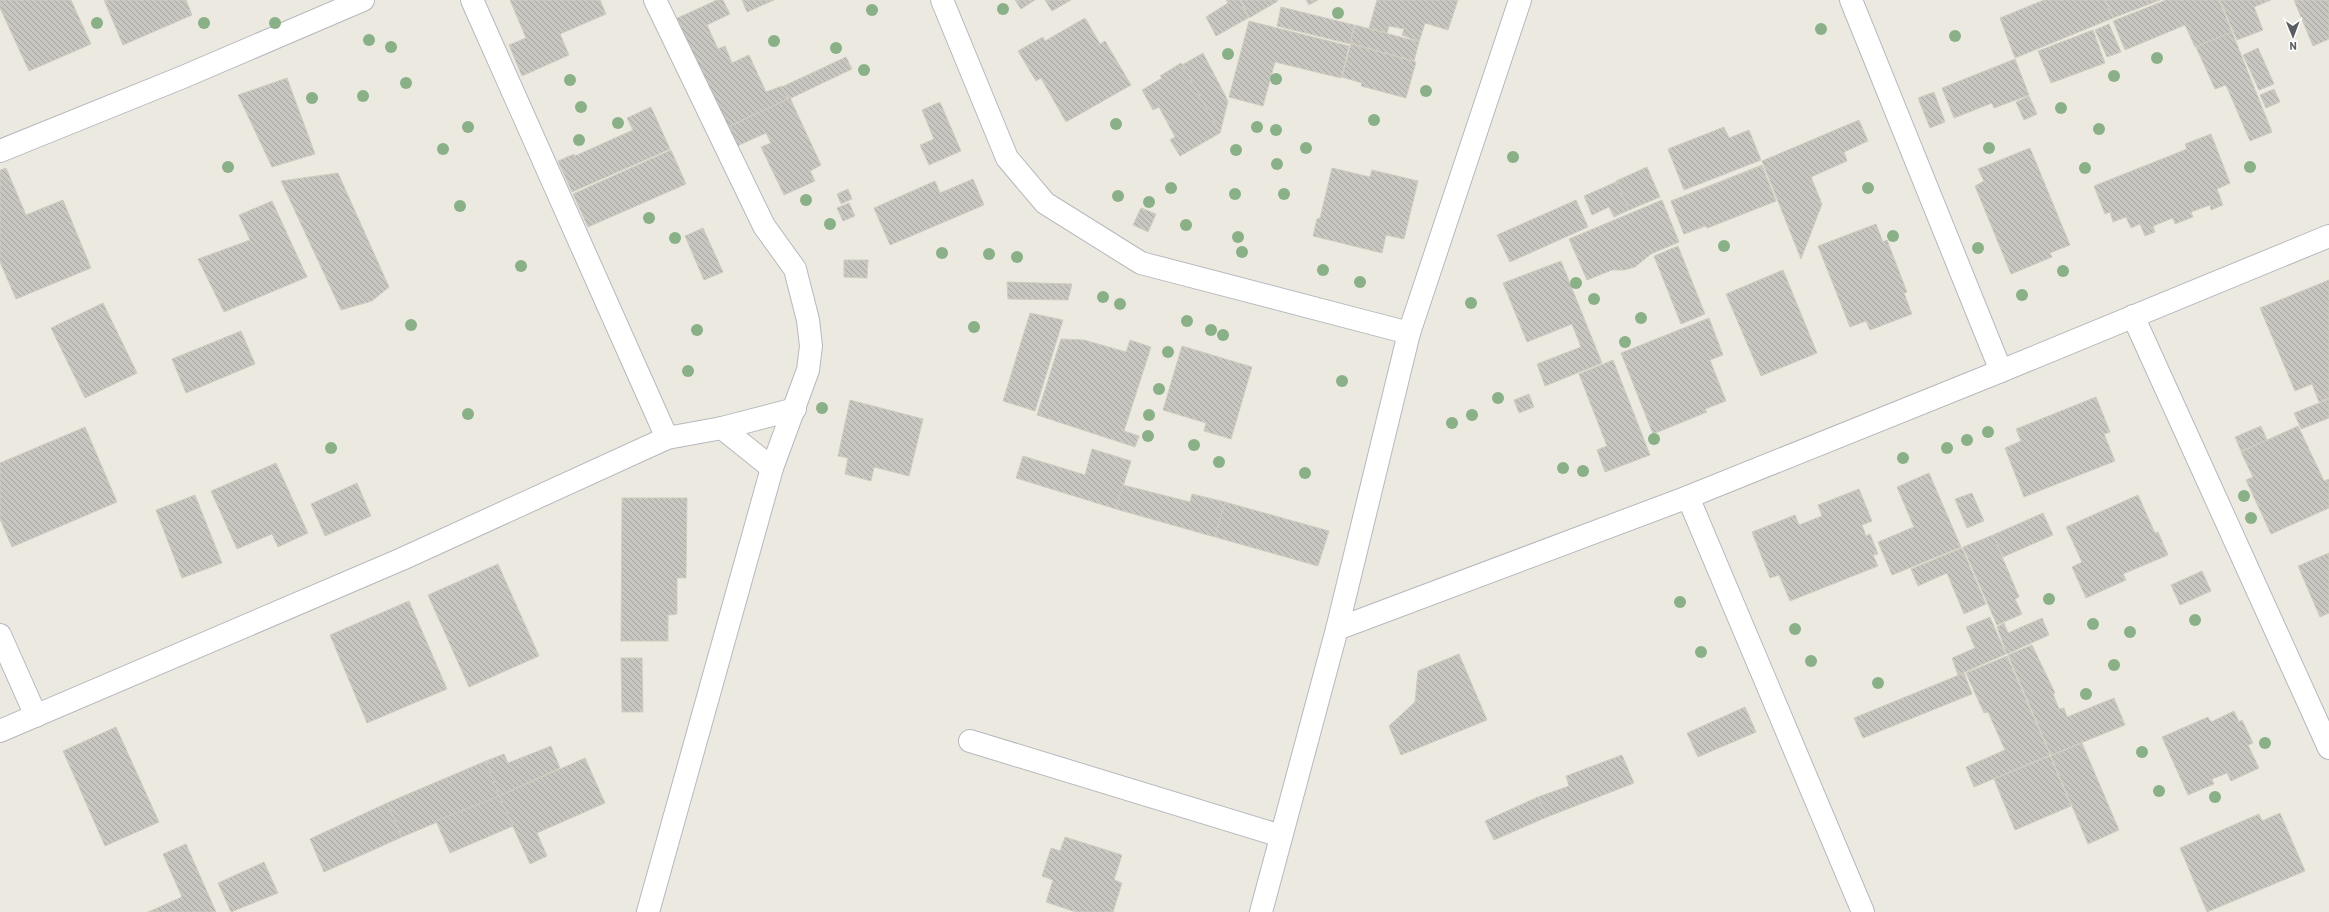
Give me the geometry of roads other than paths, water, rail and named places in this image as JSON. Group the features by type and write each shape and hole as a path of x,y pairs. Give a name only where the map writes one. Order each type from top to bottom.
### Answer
{"street":[{"path":"0,151 183,77 363,0"},
{"path":"472,0 667,438"},
{"path":"648,912 772,468 795,409 808,370 811,346 808,320 795,269 764,226 655,0"},
{"path":"942,0 1007,158 1045,203 1141,263 1409,333"},
{"path":"1261,912 1337,629 1409,333 1520,0"},
{"path":"1850,0 2001,372"},
{"path":"1337,629 1688,497 2001,372 2329,236"},
{"path":"2133,316 2329,748"},
{"path":"0,731 402,559 667,438 722,428 795,409"},
{"path":"722,428 772,468"},
{"path":"1688,497 1863,912"},
{"path":"0,635 36,716"},
{"path":"970,740 1281,836"}]}
